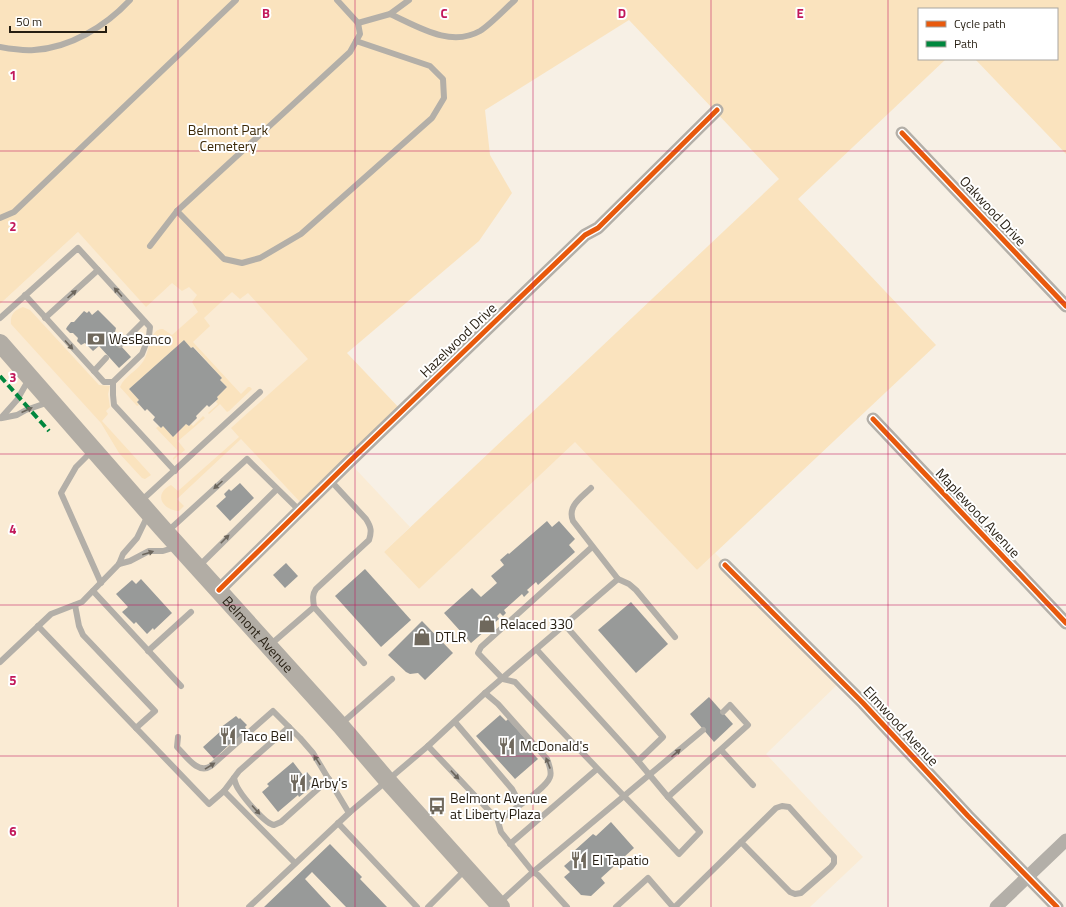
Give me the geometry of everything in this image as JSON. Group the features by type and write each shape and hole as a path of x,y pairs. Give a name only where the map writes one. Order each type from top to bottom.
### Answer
{"main road":[{"name":"Belmont Avenue","path":"0,343 499,905"}],"street":[{"name":"Hazelwood Drive","path":"219,590 330,480 584,235 598,228 717,110"},
{"name":"Oakwood Drive","path":"902,133 1066,306"},
{"name":"Maplewood Avenue","path":"873,419 1066,623"},
{"name":"Elmwood Avenue","path":"725,565 863,702 968,816 1057,907"},
{"path":"996,907 1066,840"}],"lane":[{"path":"0,47 14,50 52,48 70,41 108,20 130,0"},
{"path":"0,218 14,212 236,0"},
{"path":"150,246 177,211 350,52 360,34 358,23 336,0"},
{"path":"358,23 390,14 409,0"},
{"path":"390,14 436,35 463,37 480,31 515,0"},
{"path":"177,211 224,259 242,263 260,258 300,234 432,118 444,98 443,79 430,66 356,42"},
{"path":"0,318 78,248 150,327 149,336 142,354 113,382 104,382 25,296"},
{"path":"45,318 98,270"},
{"path":"120,345 144,321"},
{"path":"94,371 106,358"},
{"path":"1,418 17,400 30,377"},
{"path":"113,382 114,405 174,470"},
{"path":"0,662 52,614 82,602 101,583 119,564 123,554 137,538 145,507 174,470 260,392"},
{"path":"1,418 17,415 26,410 52,402"},
{"path":"94,450 76,467 61,493 101,583"},
{"path":"167,532 247,459 300,511"},
{"path":"330,480 366,519 371,526 372,533 369,540 316,589 313,593 314,607 364,663"},
{"path":"591,488 571,508 570,515 572,521 618,579 629,584 636,590 675,637"},
{"path":"198,567 277,489"},
{"path":"119,564 130,562 149,551 163,551 179,546"},
{"path":"537,650 700,832 679,854 625,795 597,769 515,682 503,679 478,653 481,647 592,547"},
{"path":"249,907 349,813 428,746 485,693 618,579"},
{"path":"93,591 181,686"},
{"path":"75,605 79,626 83,635 155,711 136,728"},
{"path":"269,646 314,607"},
{"path":"148,651 191,612"},
{"path":"565,625 663,737 638,761"},
{"path":"38,626 208,804 224,791 239,771 289,727"},
{"path":"340,725 392,679"},
{"path":"485,693 498,704 547,759 550,768 550,777 542,788 501,819 497,818"},
{"path":"668,797 748,725 730,705 723,712"},
{"path":"178,737 177,747 198,768 206,769 273,711 313,753 349,813"},
{"path":"455,722 512,789 520,804"},
{"path":"499,905 533,872 703,730"},
{"path":"428,746 497,818 501,832 510,844 533,872 538,875 567,907"},
{"path":"721,750 753,785"},
{"path":"510,844 597,769"},
{"path":"234,778 243,795 267,822 274,825 281,822 329,779"},
{"path":"224,791 295,863"},
{"path":"616,907 648,878 674,907 776,808 782,806 789,807 834,857 834,863 801,893 795,894 790,892 741,842"},
{"path":"338,823 417,907"},
{"path":"428,907 467,869"}],"shaded area":[{"path":"78,232 144,303 182,268 242,277 332,336 349,462 410,527 384,552 419,589 575,441 697,570 715,553 841,681 766,754 863,857 810,907 0,907 0,304"}],"green space":[{"name":"Belmont Park Cemetery","path":"0,0 1066,0 1066,154 976,60 1058,60 1058,8 918,8 918,60 945,60 798,199 936,345 697,570 575,442 419,589 384,552 779,179 629,20 485,110 490,155 512,193 479,241 347,353 402,411 301,503 241,439 177,499 184,506 179,511 168,508 162,501 162,493 165,489 171,485 178,491 239,437 231,428 308,359 248,293 240,299 232,292 204,318 210,326 193,342 241,394 248,387 252,389 229,411 227,412 220,404 209,414 208,413 218,404 216,402 218,399 217,397 227,387 220,380 222,378 194,347 191,348 184,340 129,389 139,400 137,402 139,405 137,406 120,387 122,383 143,362 155,332 163,329 172,335 198,312 192,302 197,295 189,287 182,291 172,283 146,307 78,232 0,304"},
{"path":"23,307 30,310 99,385 110,386 108,394 110,407 106,411 108,414 102,421 151,475 145,479 142,478 119,453 101,423 11,324 13,313"},
{"path":"203,416 205,418 178,441 185,450 173,460 179,452 156,428 159,426 161,428 163,426 173,437 186,424 189,426 191,424 193,426"}],"building":[{"name":"WesBanco","path":"98,310 116,328 115,332 111,335 131,357 119,368 99,346 93,351 85,343 81,345 77,341 78,338 66,329 71,322 74,322 84,311 87,313 89,311 92,315"},
{"path":"184,340 191,348 193,347 222,378 220,380 227,387 217,397 218,399 209,407 207,405 196,416 197,418 189,426 186,424 173,437 163,426 161,428 153,420 155,417 147,409 145,411 137,402 139,400 129,389"},
{"path":"240,483 254,498 230,521 216,506 226,497 224,494 229,489 231,491"},
{"path":"547,521 552,527 559,521 575,539 569,545 575,552 538,585 536,582 527,590 529,592 524,597 522,594 504,610 506,613 503,616 500,613 497,616 499,619 471,643 444,613 472,588 481,597 497,583 491,576 504,565 500,560"},
{"path":"286,563 298,576 285,588 273,575"},
{"path":"365,569 411,620 381,647 335,596"},
{"path":"141,579 172,613 154,630 153,628 147,634 136,622 134,624 122,612 128,607 116,594 132,580 136,584"},
{"path":"631,602 668,644 636,673 598,630"},
{"name":"DTLR","path":"422,621 453,653 425,680 418,673 410,674 406,672 388,655"},
{"path":"709,697 733,724 714,742 690,714"},
{"name":"McDonald's","path":"500,715 506,721 508,719 531,745 528,748 538,759 515,779 476,736"},
{"name":"Taco Bell","path":"236,716 247,725 245,727 247,730 234,742 235,743 232,746 230,744 214,759 203,747 222,730 220,728"},
{"path":"293,762 303,775 307,772 312,778 309,781 313,786 299,797 298,795 278,812 262,792 269,786 267,784"},
{"path":"611,822 634,848 601,878 605,883 591,896 581,895 564,877 570,872 564,866 578,854 574,851 593,834 596,836"},
{"path":"330,844 362,877 360,879 387,907 346,907 312,872 305,879 331,907 264,907"}],"marked path":[{"path":"0,376 49,431"}],"cycle path":[{"path":"219,590 349,462 585,235 598,228 717,110"},
{"path":"902,133 1066,306"},
{"path":"873,419 1066,623"},
{"path":"725,565 863,703 968,816 1057,907"}],"place":[{"name":"WesBanco","path":"96,339"},
{"name":"Relaced 330","path":"487,624"},
{"name":"DTLR","path":"422,637"},
{"name":"Taco Bell","path":"228,736"},
{"name":"McDonald's","path":"507,746"},
{"name":"Arby's","path":"298,783"},
{"name":"Belmont Avenue at Liberty Plaza","path":"437,806"},
{"name":"El Tapatio","path":"579,860"}]}
